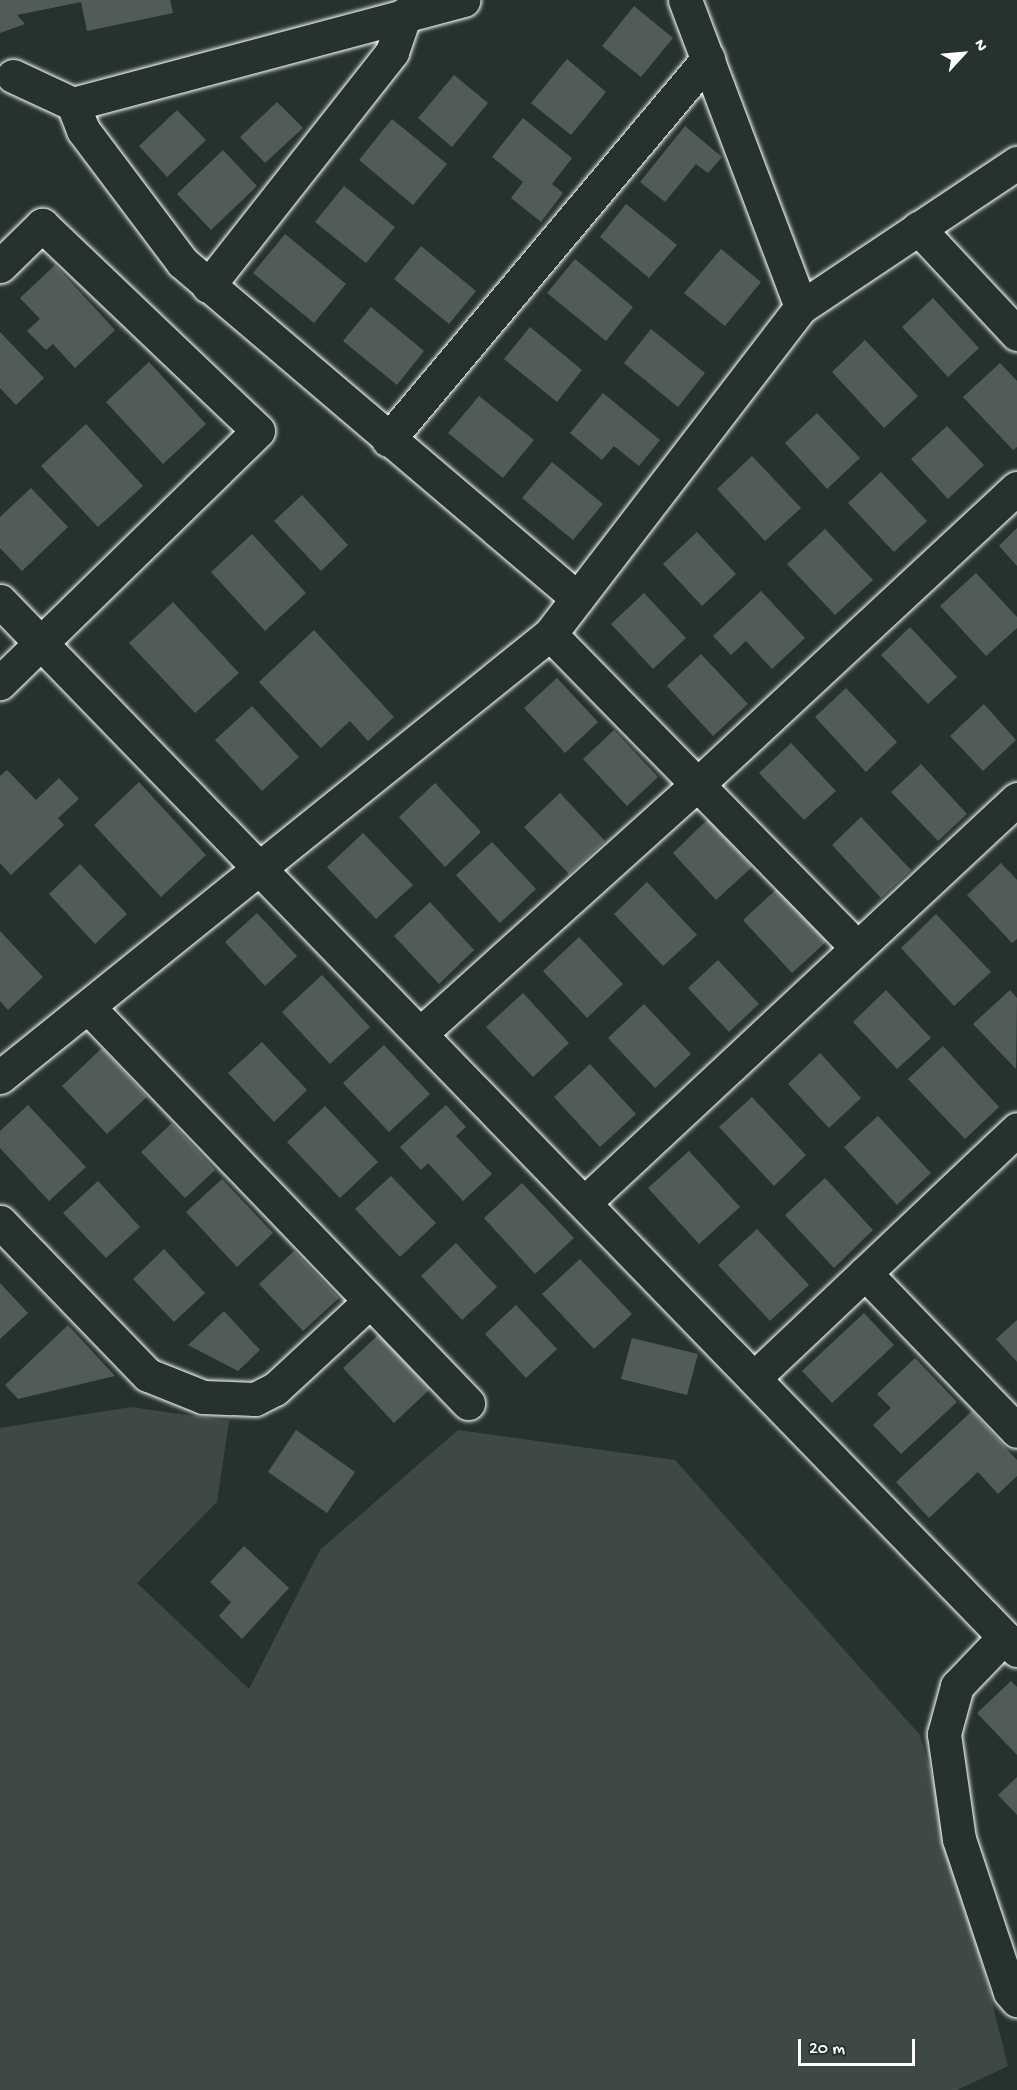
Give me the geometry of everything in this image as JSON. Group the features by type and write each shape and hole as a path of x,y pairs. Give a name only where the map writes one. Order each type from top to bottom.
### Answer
{"street":[{"path":"13,76 73,104 463,0"},
{"path":"685,0 801,307"},
{"path":"208,286 392,51 405,14"},
{"path":"388,440 708,59"},
{"path":"73,104 82,130 182,262 388,440 578,598"},
{"path":"0,1077 550,634 801,307 1017,163"},
{"path":"0,266 42,225 258,431 0,683"},
{"path":"918,228 1017,334"},
{"path":"421,1033 698,784 1017,488"},
{"path":"0,601 1011,1643 957,1686 944,1734 959,1839 1010,1992 1017,2001"},
{"path":"550,634 857,948"},
{"path":"584,1203 1017,799"},
{"path":"88,1007 468,1403"},
{"path":"754,1378 1017,1129"},
{"path":"0,1222 148,1375 203,1397 255,1399 275,1389 370,1300"},
{"path":"865,1273 1017,1431"}],"shaded area":[{"path":"131,1407 229,1421 217,1502 137,1583 249,1689 320,1550 458,1430 675,1460 920,1735 954,1851 1008,2066 957,2090 0,2090 0,1428"}],"building":[{"path":"0,0 170,0 173,13 87,31 81,2 17,15 25,24 0,33"},
{"path":"634,6 673,38 641,77 602,46"},
{"path":"567,59 606,92 571,135 531,103"},
{"path":"454,75 488,103 452,147 418,118"},
{"path":"277,102 303,128 265,163 240,137"},
{"path":"177,110 206,140 167,177 139,146"},
{"path":"523,118 572,158 552,184 563,193 541,222 511,198 523,182 492,157"},
{"path":"392,119 447,164 413,205 359,160"},
{"path":"685,126 722,157 708,173 696,164 665,202 640,182"},
{"path":"223,150 257,186 211,230 177,194"},
{"path":"344,186 395,227 366,263 315,222"},
{"path":"626,204 677,245 649,278 600,237"},
{"path":"285,234 346,284 314,323 253,273"},
{"path":"421,246 476,291 449,324 394,279"},
{"path":"721,249 761,282 725,326 684,293"},
{"path":"575,259 633,307 606,341 547,293"},
{"path":"55,265 115,330 75,368 53,344 46,350 27,331 40,319 20,298"},
{"path":"933,298 979,348 948,377 902,327"},
{"path":"371,307 424,351 397,385 343,341"},
{"path":"530,327 582,370 557,402 504,359"},
{"path":"651,329 705,373 678,407 624,363"},
{"path":"0,332 44,378 16,405 0,388"},
{"path":"865,340 918,396 884,428 832,372"},
{"path":"149,362 206,424 163,464 106,402"},
{"path":"1000,363 1017,381 1017,447 1013,450 963,397"},
{"path":"603,393 660,440 639,466 614,446 602,460 570,433"},
{"path":"479,396 534,440 503,478 448,433"},
{"path":"817,413 860,458 827,489 785,443"},
{"path":"86,424 143,486 98,527 41,466"},
{"path":"947,426 984,465 948,499 911,459"},
{"path":"752,456 801,508 765,541 717,489"},
{"path":"552,462 603,504 573,540 522,498"},
{"path":"881,472 927,521 894,552 848,503"},
{"path":"31,488 68,527 22,571 0,548 0,517"},
{"path":"302,495 348,545 321,571 274,521"},
{"path":"1017,528 1017,566 999,546"},
{"path":"825,529 873,580 835,615 787,564"},
{"path":"697,532 736,574 702,606 663,564"},
{"path":"252,534 306,593 265,631 211,572"},
{"path":"976,573 1017,617 1017,628 986,656 940,606"},
{"path":"761,591 805,638 772,669 746,641 731,655 713,636"},
{"path":"644,593 686,638 653,669 611,624"},
{"path":"173,602 239,673 195,713 129,643"},
{"path":"910,627 957,677 928,704 881,655"},
{"path":"314,630 394,717 368,741 350,721 321,748 259,682"},
{"path":"701,654 748,704 713,736 667,686"},
{"path":"557,678 598,722 565,753 524,708"},
{"path":"846,688 897,742 866,772 815,717"},
{"path":"984,704 1016,740 983,771 950,736"},
{"path":"252,706 299,757 262,791 215,740"},
{"path":"614,730 658,777 627,806 583,759"},
{"path":"791,743 836,791 804,820 759,773"},
{"path":"921,764 967,814 938,841 891,792"},
{"path":"7,770 36,800 59,778 79,799 58,818 64,825 11,875 0,863 0,776"},
{"path":"139,782 206,855 161,897 94,825"},
{"path":"435,783 481,832 445,867 399,817"},
{"path":"560,793 605,841 569,874 524,827"},
{"path":"861,817 911,870 881,898 832,845"},
{"path":"708,819 752,867 716,900 673,853"},
{"path":"363,833 413,885 376,919 327,867"},
{"path":"492,842 536,889 500,923 456,875"},
{"path":"1001,863 1017,880 1017,939 1012,943 967,895"},
{"path":"80,864 127,914 95,944 49,894"},
{"path":"647,882 697,935 663,966 614,914"},
{"path":"779,887 828,940 792,973 743,920"},
{"path":"430,902 474,950 439,984 394,936"},
{"path":"257,913 297,956 265,986 225,942"},
{"path":"936,914 991,972 954,1006 901,948"},
{"path":"0,931 43,977 8,1010 0,1001"},
{"path":"579,937 623,984 587,1018 543,971"},
{"path":"718,960 759,1004 729,1032 688,988"},
{"path":"322,975 370,1027 330,1064 282,1012"},
{"path":"886,990 931,1038 897,1069 853,1022"},
{"path":"1010,990 1017,998 1016,1069 973,1024"},
{"path":"523,993 569,1043 533,1077 486,1027"},
{"path":"644,1004 691,1054 655,1088 608,1038"},
{"path":"262,1042 307,1090 274,1122 228,1073"},
{"path":"384,1045 430,1094 389,1132 343,1083"},
{"path":"943,1046 999,1107 965,1139 908,1079"},
{"path":"102,1048 147,1097 107,1134 62,1086"},
{"path":"820,1053 861,1098 829,1128 788,1084"},
{"path":"590,1064 636,1114 600,1147 554,1097"},
{"path":"752,1097 806,1155 774,1186 719,1127"},
{"path":"28,1105 86,1167 49,1201 0,1148 0,1131"},
{"path":"446,1105 466,1127 456,1136 492,1174 463,1201 428,1163 421,1170 400,1147"},
{"path":"325,1106 378,1162 340,1198 287,1142"},
{"path":"878,1116 931,1173 897,1205 844,1147"},
{"path":"172,1123 215,1170 185,1198 141,1152"},
{"path":"689,1151 740,1207 699,1244 648,1188"},
{"path":"391,1176 436,1223 400,1257 355,1209"},
{"path":"825,1178 873,1230 834,1268 785,1215"},
{"path":"222,1179 273,1233 237,1267 186,1212"},
{"path":"98,1181 140,1227 106,1258 63,1213"},
{"path":"522,1183 574,1238 535,1274 484,1218"},
{"path":"757,1229 809,1285 770,1321 718,1265"},
{"path":"456,1243 497,1287 462,1320 421,1276"},
{"path":"164,1249 205,1293 174,1322 133,1279"},
{"path":"294,1251 339,1298 303,1331 259,1284"},
{"path":"580,1259 632,1314 594,1349 542,1294"},
{"path":"0,1283 28,1313 0,1339"},
{"path":"516,1305 557,1349 526,1378 485,1334"},
{"path":"224,1311 260,1350 238,1371 188,1345"},
{"path":"864,1313 894,1345 832,1403 802,1371"},
{"path":"1017,1320 1017,1362 996,1339"},
{"path":"68,1325 115,1376 18,1399 5,1385"},
{"path":"379,1334 430,1389 394,1423 343,1368"},
{"path":"632,1338 698,1354 687,1395 621,1379"},
{"path":"915,1358 957,1402 901,1454 873,1425 891,1408 877,1394"},
{"path":"972,1411 1017,1460 1017,1476 998,1494 978,1472 929,1518 896,1482"},
{"path":"296,1430 355,1472 327,1513 268,1472"},
{"path":"244,1546 289,1588 242,1639 219,1616 231,1602 210,1582"},
{"path":"1011,1681 1017,1687 1017,1755 977,1713"},
{"path":"1017,1777 1017,1815 998,1795"}]}
